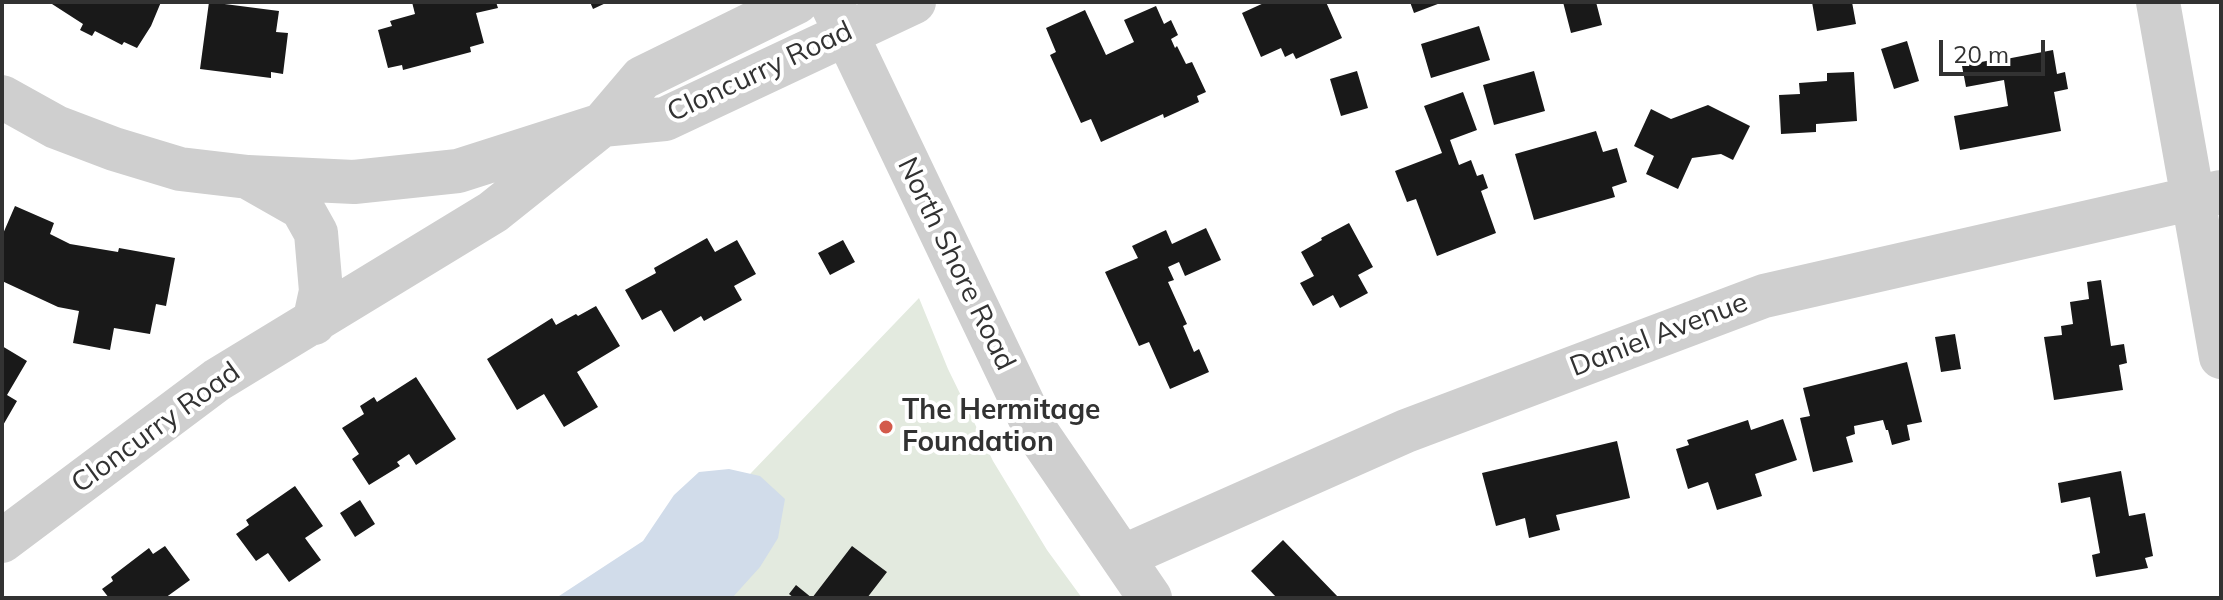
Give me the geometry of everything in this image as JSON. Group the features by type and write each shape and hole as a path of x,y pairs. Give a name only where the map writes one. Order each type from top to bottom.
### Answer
{"street":[{"name":"Cloncurry Road","path":"2,541 217,380 493,212 602,125 642,78 797,2"},
{"name":"Cloncurry Road","path":"602,125 665,119 838,17 914,2"},
{"path":"2158,2 2207,194 2221,357"},
{"name":"North Shore Road","path":"838,17 1036,431 1150,598"},
{"path":"2,97 56,127 180,169 248,177 354,182 458,171 602,125"},
{"path":"248,177 302,208 316,233 321,291 314,323"},
{"name":"Daniel Avenue","path":"1122,557 1406,431 1764,296 2207,194"}],"shaded area":[{"name":"The Hermitage Foundation","path":"919,298 948,369 993,461 1047,550 1082,598 631,598"}],"water":[{"path":"729,469 760,476 785,499 778,538 760,567 732,598 556,598 643,541 674,495 699,472"}],"building":[{"path":"53,2 161,2 137,48 124,42 122,45 95,31 92,36 80,30 83,24"},
{"path":"209,2 279,11 276,32 288,33 283,74 271,72 271,78 200,69"},
{"path":"412,2 496,2 498,8 476,13 484,43 470,47 471,52 403,70 402,65 388,68 378,30 392,26 390,21 415,14"},
{"path":"590,2 608,2 593,9"},
{"path":"1266,2 1326,2 1342,38 1296,59 1293,53 1285,57 1281,48 1261,57 1242,13"},
{"path":"1410,2 1443,2 1414,13"},
{"path":"1563,2 1596,2 1602,25 1571,33"},
{"path":"1812,2 1852,2 1856,24 1817,31"},
{"path":"1156,6 1164,24 1171,20 1178,35 1171,39 1175,48 1177,46 1186,64 1192,62 1206,92 1197,96 1199,102 1164,118 1163,114 1101,142 1091,119 1081,123 1050,55 1056,52 1046,28 1085,10 1106,55 1134,42 1124,20"},
{"path":"1479,26 1490,60 1431,78 1421,44"},
{"path":"1907,41 1919,81 1894,89 1881,49"},
{"path":"2053,50 2057,74 2065,72 2068,89 2054,92 2061,131 1960,150 1954,116 2008,106 2004,80 1966,87 1962,66 1991,60 1992,66 2002,64 2001,60"},
{"path":"1357,71 1368,108 1341,116 1330,79"},
{"path":"1534,71 1545,111 1494,125 1483,85"},
{"path":"1854,72 1857,121 1816,124 1816,132 1781,134 1779,95 1800,94 1799,83 1827,81 1827,73"},
{"path":"1463,92 1477,130 1450,140 1459,165 1471,160 1477,176 1483,174 1488,188 1481,191 1496,233 1437,256 1416,199 1407,202 1395,171 1442,153 1424,106"},
{"path":"1708,105 1750,126 1733,160 1721,154 1692,158 1678,189 1646,174 1654,156 1634,146 1651,109 1671,119"},
{"path":"1596,131 1603,152 1617,148 1627,182 1612,187 1615,197 1534,220 1515,154"},
{"path":"15,206 54,223 50,234 70,244 118,252 119,248 175,258 166,306 156,304 150,334 114,328 110,350 73,343 79,311 58,307 2,281 2,236"},
{"path":"1349,223 1373,267 1358,275 1368,293 1340,308 1333,295 1313,306 1300,283 1314,276 1301,252"},
{"path":"1206,228 1221,260 1185,276 1179,262 1168,267 1174,280 1168,282 1187,324 1183,326 1194,352 1199,349 1209,372 1170,389 1149,342 1139,346 1105,272 1138,258 1132,246 1166,230 1172,244"},
{"path":"707,238 715,252 737,240 756,274 734,286 742,300 704,321 701,316 674,332 661,310 642,320 625,290 656,273 654,268"},
{"path":"843,240 855,262 830,275 818,253"},
{"path":"2101,280 2111,346 2124,344 2127,363 2119,365 2123,390 2054,400 2044,337 2062,335 2061,326 2073,324 2070,302 2089,299 2087,282"},
{"path":"596,306 620,346 577,372 598,407 564,427 544,394 517,410 487,359 552,318 556,325"},
{"path":"1955,334 1961,369 1941,372 1935,337"},
{"path":"2,346 27,361 7,395 17,401 2,427"},
{"path":"1907,362 1922,422 1907,425 1910,440 1892,445 1883,420 1854,426 1855,434 1846,437 1853,462 1813,472 1800,418 1810,416 1803,388"},
{"path":"416,377 456,439 416,465 409,454 397,462 400,466 369,485 352,459 359,454 342,428 364,414 360,406 374,397 377,402"},
{"path":"1783,419 1797,460 1755,474 1762,496 1717,510 1708,482 1688,489 1676,449 1689,445 1687,440 1748,420 1751,430"},
{"path":"1617,441 1630,498 1556,515 1560,530 1529,538 1525,518 1496,526 1482,473"},
{"path":"2121,471 2129,516 2145,513 2153,556 2145,558 2148,568 2096,577 2092,555 2100,553 2090,497 2061,503 2058,483"},
{"path":"295,486 323,526 305,538 321,560 289,582 268,553 256,561 236,534 249,525 246,520"},
{"path":"360,500 375,524 355,537 340,513"},
{"path":"1283,540 1339,598 1277,598 1251,571"},
{"path":"165,546 190,580 165,598 109,598 102,589 113,581 111,577 149,548 153,554"},
{"path":"852,546 887,572 867,598 812,598"},
{"path":"796,585 812,598 794,598 789,594"}],"place":[{"name":"The Hermitage Foundation","path":"886,427"}]}
